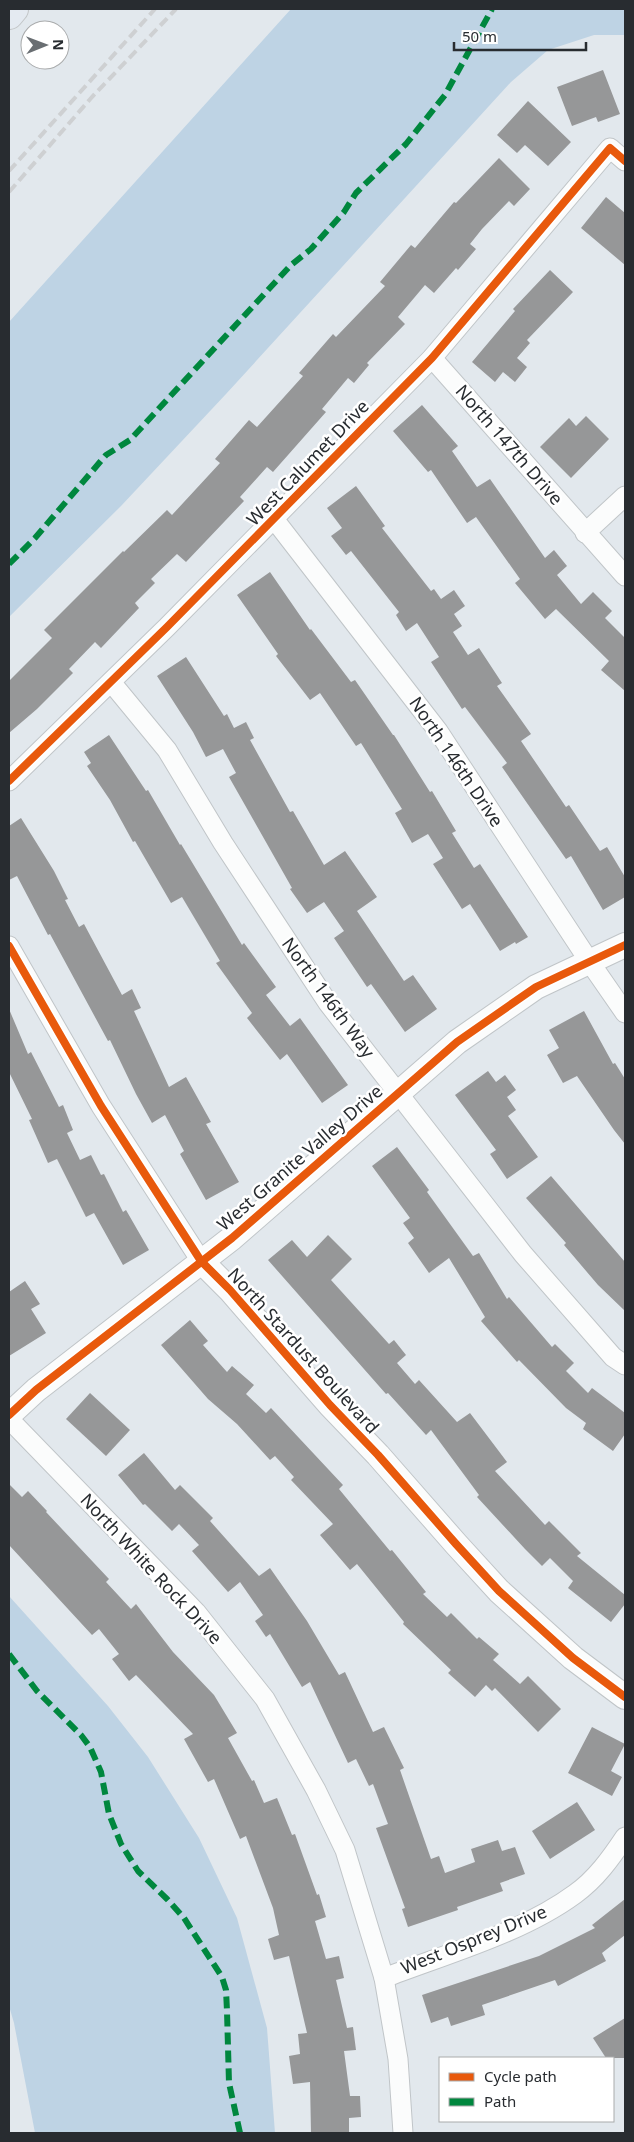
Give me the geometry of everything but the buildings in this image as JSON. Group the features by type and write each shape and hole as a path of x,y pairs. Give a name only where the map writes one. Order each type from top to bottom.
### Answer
{"highway":[{"path":"9,15 14,9"}],"street":[{"name":"West Calumet Drive","path":"9,781 274,519 432,358 610,148 625,161"},
{"name":"North 147th Drive","path":"432,358 625,576"},
{"path":"585,533 625,496"},
{"name":"North 146th Drive","path":"274,519 438,730 625,1013"},
{"name":"North 146th Way","path":"110,682 167,750 223,843 328,1003 523,1254 613,1357 625,1365"},
{"name":"West Granite Valley Drive","path":"9,1415 36,1390 236,1235 457,1042 528,993 589,961 625,945"},
{"name":"North Stardust Boulevard","path":"9,946 101,1106 201,1262 230,1290 330,1405 378,1455 499,1590 573,1658 625,1697"},
{"name":"North White Rock Drive","path":"9,1419 196,1612 265,1699 316,1790 345,1850 384,1978 398,2059 403,2133"},
{"name":"West Osprey Drive","path":"384,1978 538,1918 576,1893 608,1864 625,1837"}],"shaded area":[{"path":"291,9 625,9 625,35 594,35 548,50 511,82 121,506 9,617 9,322"},
{"path":"9,1596 108,1706 148,1757 199,1838 237,1918 267,2028 275,2133 35,2133 9,2006"}],"railway":[{"path":"9,171 155,9"},
{"path":"9,192 92,97 176,9"}],"marked path":[{"path":"9,564 35,538 106,455 130,440 291,265 311,249 344,212 356,193 406,144 445,95 492,9"},
{"path":"9,1654 37,1691 81,1735 90,1747 101,1772 109,1814 121,1844 138,1871 184,1918 222,1977 226,1990 229,2083 240,2133"}],"cycle path":[{"path":"9,781 167,627 432,358 610,148 625,161"},
{"path":"9,1415 36,1390 232,1238 457,1042 536,987 625,945"},
{"path":"9,946 101,1106 201,1261 230,1290 330,1405 378,1455 499,1591 573,1658 625,1697"}]}
